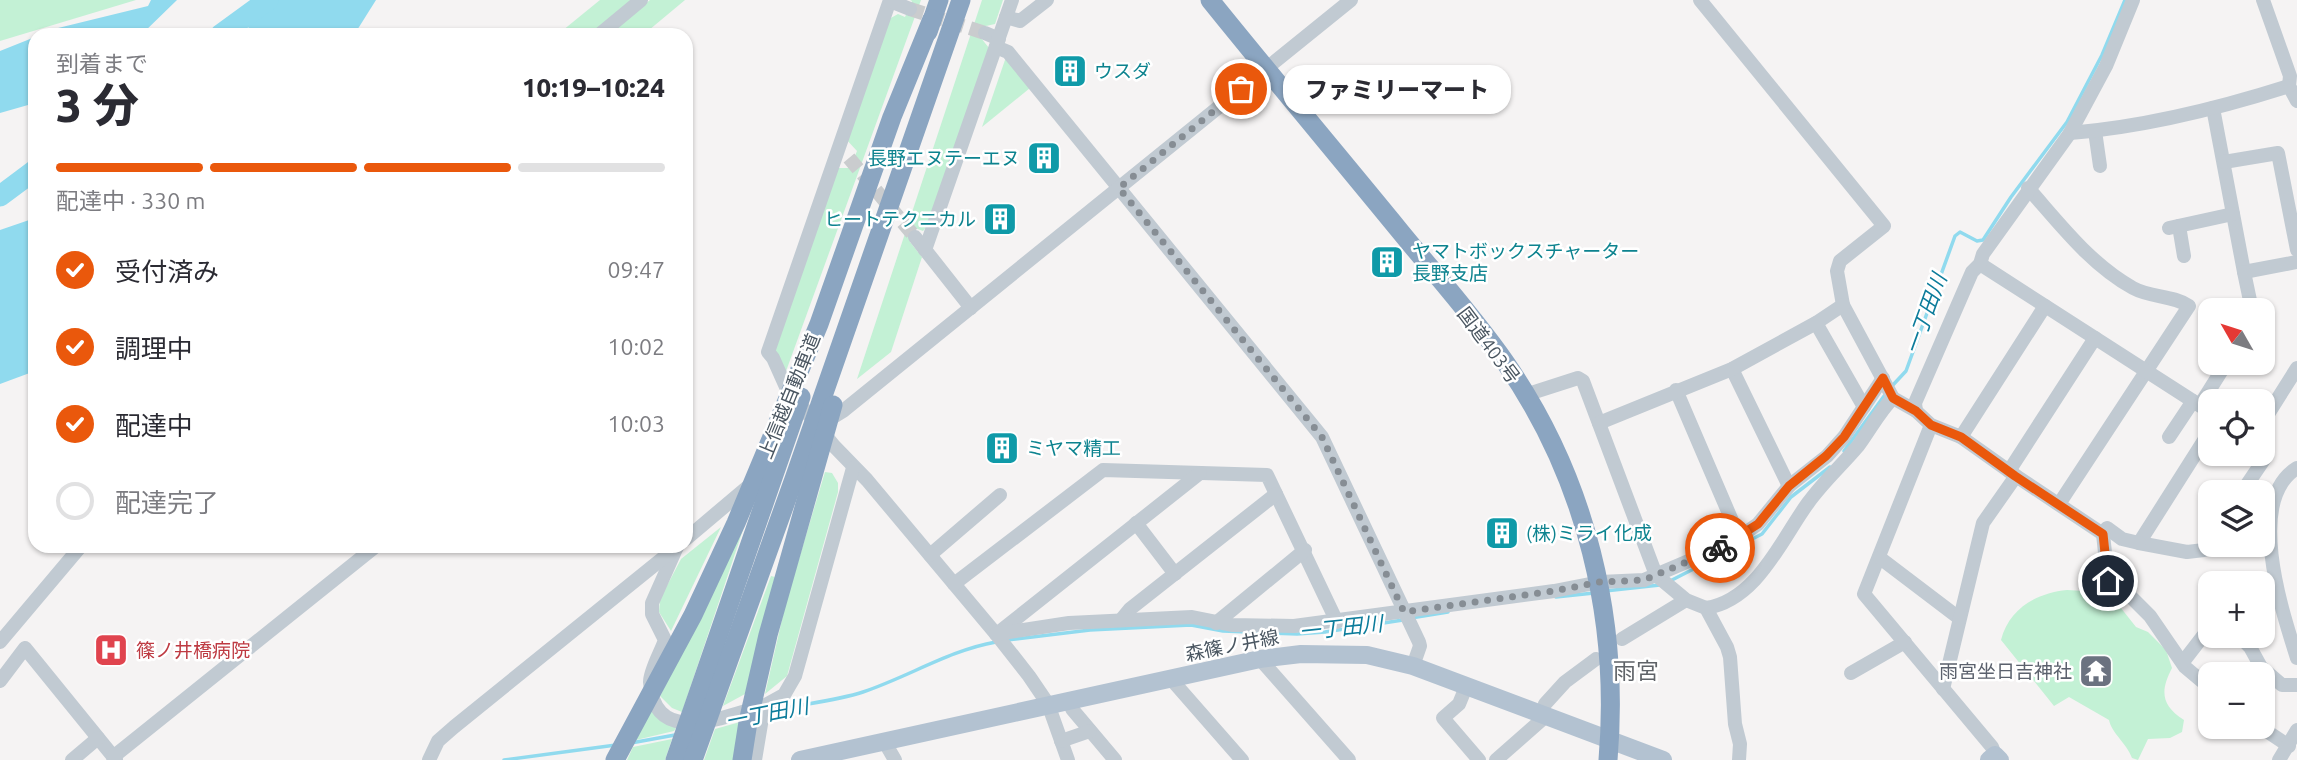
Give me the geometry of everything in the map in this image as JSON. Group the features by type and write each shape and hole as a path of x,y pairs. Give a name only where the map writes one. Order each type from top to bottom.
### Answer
{"highway":[{"name":"上信越自動車道","path":"693,760 706,697 801,381 939,0"},
{"name":"上信越自動車道","path":"742,760 755,687 803,477 961,0"},
{"name":"国道403号","path":"1210,0 1505,362 1548,434 1571,487 1590,542 1601,589 1611,705 1608,760"},
{"name":"上信越自動車道","path":"615,760 693,615 801,381"},
{"name":"上信越自動車道","path":"675,760 706,697 803,477"}],"main road":[{"name":"森篠ノ井線","path":"800,760 1261,659 1301,654 1367,655 1413,666 1466,687 1545,710 1609,740 1663,760"}],"street":[{"path":"607,28 641,0"},
{"path":"910,9 890,0 768,352 786,387 999,638 1048,705 1068,760"},
{"path":"925,250 993,39 1012,0"},
{"path":"1006,17 1020,21 1047,0"},
{"path":"693,533 818,426 842,411 971,308 1351,0"},
{"path":"1700,0 1884,226 1840,261 1837,271 1843,305 1889,388 1931,425 1961,437 2103,534"},
{"path":"1916,411 1916,403 1972,272 1980,264 1983,254 2028,188 2070,133 2106,66 2133,0"},
{"path":"2263,0 2290,76 2289,86 2297,101"},
{"path":"993,39 1008,52 1322,437 1420,646 1413,666"},
{"path":"2070,133 2095,131 2213,108 2289,86"},
{"path":"2213,108 2249,298"},
{"path":"2095,131 2100,166"},
{"path":"840,142 849,158"},
{"path":"2224,162 2278,153 2297,250"},
{"path":"2028,188 2095,263 2116,278 2151,296 2176,300 2189,306 2059,504"},
{"path":"2184,256 2174,227 2233,215"},
{"path":"915,237 971,308"},
{"path":"2244,272 2297,262"},
{"path":"1980,264 2198,404"},
{"path":"1599,423 1732,369 1816,323 1843,305"},
{"path":"1961,437 2045,306"},
{"path":"1816,323 1864,407"},
{"path":"1943,689 1983,523 2095,338"},
{"path":"2275,403 2297,368"},
{"path":"1732,369 1789,486"},
{"path":"1525,395 1578,378 1583,381 1662,580 1686,600 1706,608 1717,606 1747,589 1808,502 1858,445 1889,388"},
{"path":"999,638 1069,623 1121,620 1192,617 1216,623 1294,626 1406,617 1554,591 1601,589 1644,580 1662,580 1731,543 1758,524 1789,486 1826,456 1844,437 1864,407 1889,388"},
{"path":"1676,390 1739,537"},
{"path":"2169,437 2198,409"},
{"path":"1931,425 1864,594 1992,747 1995,758"},
{"path":"2139,543 2198,450"},
{"path":"675,553 652,603 652,614 665,640 650,680 657,704 664,715 682,724 764,711 784,695 795,677 853,468"},
{"path":"2297,468 2288,474 2276,490 2272,505 2271,536 2278,594 2297,658"},
{"path":"954,584 1103,470 1267,475 1305,550 1336,622"},
{"path":"999,638 1200,473"},
{"path":"1121,620 1130,609 1276,494"},
{"path":"930,555 1000,495"},
{"path":"1136,523 1175,574"},
{"path":"2198,551 2187,552 2122,539 2107,528 2103,534 2108,581 2150,616 2183,663 2198,677"},
{"path":"1216,623 1305,550"},
{"path":"0,642 75,553"},
{"path":"0,681 26,648 114,758 367,553"},
{"path":"429,760 438,741 454,727 669,553"},
{"path":"1880,558 1959,618"},
{"path":"1622,639 1686,600"},
{"path":"1706,608 1730,657 1735,724 1740,744 1739,760"},
{"path":"1851,673 1905,642"},
{"path":"2183,663 2198,643"},
{"path":"2251,648 2261,667 2282,685 2297,685"},
{"path":"1261,659 1349,760"},
{"path":"1496,760 1545,710 1565,682 1596,659"},
{"path":"1171,679 1242,760"},
{"path":"1466,687 1459,704 1443,718 1479,760"},
{"path":"1072,709 1115,760"},
{"path":"755,760 764,711"},
{"path":"2279,760 2297,730"},
{"path":"1060,741 1090,731"},
{"path":"72,760 98,738"},
{"path":"2275,738 2288,747"},
{"path":"884,741 895,760"}],"green space":[{"path":"0,0 136,0 43,28 28,28 28,33 0,41"},
{"path":"600,0 633,0 600,28 566,28"},
{"path":"650,0 685,0 651,28 616,28"},
{"path":"910,0 921,0 785,374 774,349 837,168 850,168 857,151 845,138 889,19 898,14 905,17 912,1"},
{"path":"982,0 1003,0 995,24 986,26 981,38 989,48 929,224 923,231 915,228 910,242 922,257 891,352 857,379"},
{"path":"1006,57 1030,88 982,127"},
{"path":"825,472 832,473 838,483 838,492 787,676 765,694 786,602"},
{"path":"745,524 682,712 672,708 660,696"},
{"path":"721,527 671,631 659,612 660,599 681,559 693,553 693,549"},
{"path":"771,576 775,577 745,694 723,706"},
{"path":"2067,590 2102,592 2117,603 2136,627 2148,632 2166,650 2172,668 2164,691 2165,697 2171,709 2184,720 2182,732 2170,738 2148,739 2138,760 2132,758 2109,720 2069,697 2054,706 2001,640 2010,620 2025,604 2045,595"},
{"path":"652,707 661,721 676,728 674,731 636,740"},
{"path":"740,722 736,760 704,760 715,729"},
{"path":"672,739 665,760 627,760 633,747"}],"water":[{"path":"151,0 177,0 148,28 58,28 148,6"},
{"path":"261,0 376,0 358,28 248,28"},
{"path":"28,40 28,105 0,113 0,51"},
{"path":"28,220 28,374 0,384 0,230"}],"waterway":[{"path":"230,28 268,0"},
{"name":"一丁田川","path":"1892,386 1906,371 1955,236 1960,232 1977,241 1983,240 2011,197 2067,122 2102,55 2125,0"},
{"path":"0,196 28,175"},
{"name":"一丁田川","path":"1844,451 1887,392"},
{"name":"一丁田川","path":"1670,581 1762,534 1791,497 1830,467"},
{"name":"一丁田川","path":"1605,591 1660,585"},
{"name":"一丁田川","path":"1556,597 1594,593"},
{"name":"一丁田川","path":"1411,618 1448,612"},
{"name":"一丁田川","path":"1007,640 1090,630 1191,625 1223,631 1297,634 1403,620"},
{"name":"一丁田川","path":"767,712 863,692 946,657 996,642"},
{"name":"一丁田川","path":"631,743 675,735"},
{"name":"一丁田川","path":"504,760 616,745"}],"tunnel":[{"path":"910,9 985,33"},
{"path":"849,158 915,237"}],"way so far":[{"path":"1241,89 1119,188 1322,437 1404,612 1600,582 1644,580 1720,548"}],"place":[{"name":"ウスダ","path":"1070,71"},
{"name":"ファミリーマート","path":"1241,89"},
{"name":"長野エヌテーエヌ","path":"1044,158"},
{"name":"ヒートテクニカル","path":"1000,219"},
{"name":"ヤマトボックスチャーター 長野支店","path":"1387,262"},
{"name":"ミヤマ精工","path":"1002,448"},
{"name":"(株)ミライ化成","path":"1502,533"},
{"name":"篠ノ井橋病院","path":"111,650"},
{"name":"雨宮坐日吉神社","path":"2096,671"}],"district":[{"name":"雨宮","path":"1636,671"}],"route":[{"path":"1720,548 1758,524 1789,486 1826,456 1844,437 1883,378 1893,398 1905,407 1916,411 1931,425 1961,437 2103,534 2108,581"}]}
